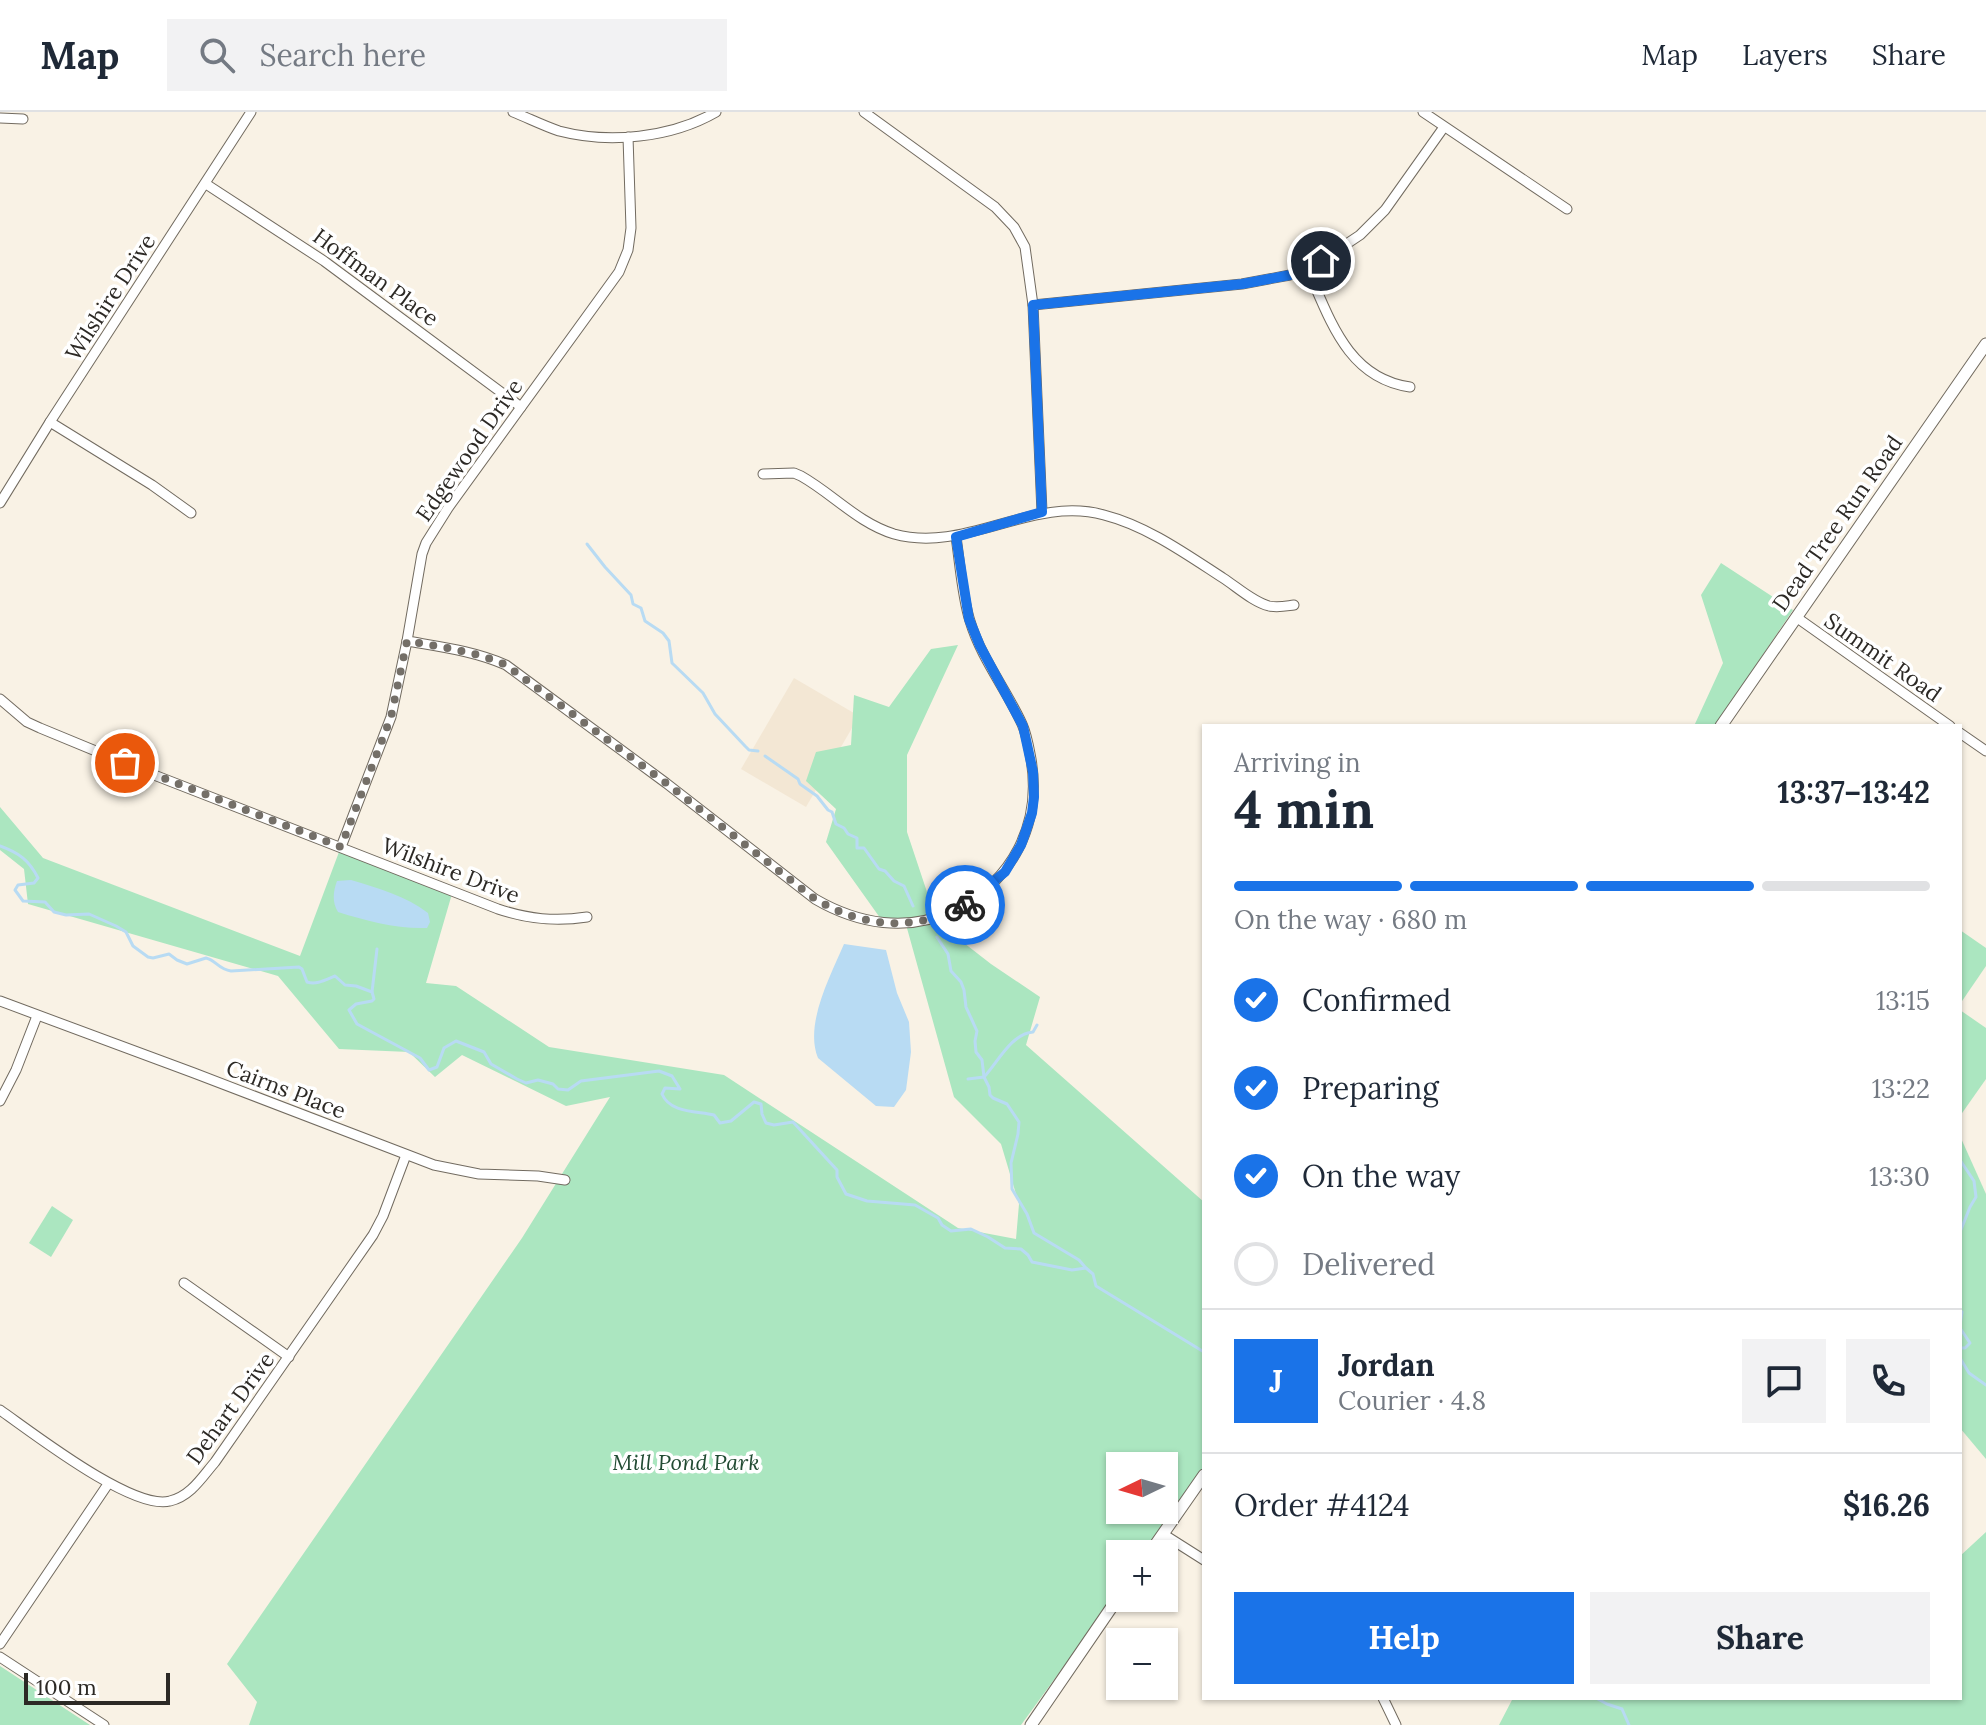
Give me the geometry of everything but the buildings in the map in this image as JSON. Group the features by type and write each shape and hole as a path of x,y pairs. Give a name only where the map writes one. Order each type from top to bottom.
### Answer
{"street":[{"name":"Wilshire Drive","path":"0,503 251,112"},
{"path":"513,112 558,130 586,136 628,137 677,129 716,112"},
{"path":"864,112 994,206 1014,227 1025,247 1033,305 1042,512"},
{"path":"1423,112 1567,209"},
{"path":"0,118 23,119"},
{"path":"1033,305 1242,284 1290,275 1307,268 1360,235 1385,210 1444,127"},
{"name":"Edgewood Drive","path":"341,847 391,717 426,543 619,272 628,250 632,212 628,137"},
{"name":"Hoffman Place","path":"206,184 324,261 521,407"},
{"path":"1307,268 1349,353 1380,378 1410,387"},
{"name":"Dead Tree Run Road","path":"1722,724 1986,344"},
{"path":"50,422 191,513"},
{"path":"763,474 794,473 865,521 894,534 926,538 956,537 1042,512 1069,510 1100,514 1141,530 1192,557 1261,604 1278,608 1294,605"},
{"path":"407,641 469,652 506,665 666,783 815,899 834,910 864,921 881,923 933,918 965,905 1005,872 1027,831 1034,797 1033,772 1023,726 969,619 956,537"},
{"name":"Summit Road","path":"1796,617 1947,724"},
{"name":"Wilshire Drive","path":"0,699 27,722 40,728 498,909 524,917 563,921 587,917"},
{"path":"1962,734 1986,751"},
{"name":"Cairns Place","path":"0,1001 434,1165 463,1172 565,1180"},
{"path":"0,1101 37,1016"},
{"name":"Dehart Drive","path":"0,1410 108,1484 145,1500 164,1503 191,1492 373,1235 406,1155"},
{"path":"184,1283 289,1357"},
{"path":"1159,1540 1202,1478"},
{"path":"0,1644 108,1484"},
{"path":"1163,1534 1202,1559"},
{"path":"1031,1725 1108,1612"},
{"path":"0,1657 104,1725"},
{"path":"1384,1700 1396,1725"}],"shaded area":[{"path":"794,678 859,716 806,807 741,769"}],"green space":[{"path":"1721,563 1793,610 1716,724 1695,724 1723,663 1701,595"},
{"name":"Mill Pond Park","path":"958,645 907,755 907,832 937,922 1040,997 1026,1045 1202,1200 1202,1476 1178,1509 1178,1452 1106,1452 1106,1524 1167,1524 1155,1540 1106,1540 1106,1608 1021,1725 249,1725 257,1702 227,1664 522,1238 610,1097 566,1106 462,1055 435,1077 409,1052 339,1049 278,976 28,904 24,869 0,850 0,807 43,858 300,956 342,844 454,887 426,983 456,986 549,1047 724,1075 958,1228 1016,1239 1019,1204 1001,1144 954,1097 905,921 883,922 826,842 836,809 806,781 816,752 851,745 854,695 889,707 931,649"},
{"path":"1962,931 1986,948 1986,966 1962,1001"},
{"path":"1962,1011 1986,1028 1986,1079 1962,1113"},
{"path":"1962,1140 1986,1194 1986,1459 1962,1430"},
{"path":"52,1206 73,1220 51,1257 29,1243"},
{"path":"1986,1532 1986,1725 1499,1725 1512,1700 1962,1700 1962,1554"},
{"path":"0,1666 90,1725 0,1725"}],"water":[{"path":"351,880 391,893 419,907 428,913 430,922 427,928 393,926 338,912 334,897 337,881"},
{"path":"844,944 886,950 897,993 909,1022 911,1052 906,1090 894,1107 876,1106 818,1058 814,1030 817,1015"}],"waterway":[{"path":"587,544 631,595 633,604 641,608 645,621 669,641 672,663 703,693 715,714 745,746 758,751"},
{"path":"765,756 817,796 832,812 836,824 857,838 857,848 864,848 879,869 904,886 913,906"},
{"path":"0,846 23,858 38,878 34,883 18,885 15,890 23,901 45,902 54,912 89,914 116,926 126,932 133,946 148,957 169,954 187,964 206,958 231,971 299,967 307,982 335,976 345,985 372,992 372,1001 356,1004 349,1010 357,1024 420,1058 429,1070 437,1067 444,1048 456,1041 484,1052 491,1064 526,1083 538,1080 568,1090 581,1081 659,1071 672,1076 680,1089 665,1088 662,1094 671,1105 714,1115 720,1123 731,1121 754,1102 761,1104 766,1123 793,1122 837,1170 837,1177 846,1194 867,1201 915,1205 938,1218 951,1231 971,1229 1005,1248 1021,1249 1032,1262 1072,1270 1086,1268 1093,1274 1096,1286 1202,1351"},
{"path":"937,937 948,954 951,971 964,990 966,1007 977,1031 976,1052 982,1060 990,1095 1007,1104 1019,1122 1011,1163 1012,1189 1034,1233 1079,1260 1085,1267"},
{"path":"372,992 377,949"},
{"path":"968,1079 984,1077 1012,1043 1033,1032 1037,1025"},
{"path":"1962,1163 1974,1181 1976,1197 1962,1227"},
{"path":"1962,1331 1970,1343 1962,1348"},
{"path":"1962,1361 1969,1373 1986,1385"},
{"path":"1600,1700 1622,1709 1629,1725"}],"way so far":[{"path":"125,763 341,847 391,717 407,641 469,652 506,665 666,783 815,899 834,910 864,921 911,922 949,913 965,905"}],"route":[{"path":"965,905 1005,872 1027,831 1034,797 1033,772 1023,726 969,619 956,537 1042,512 1033,305 1242,284 1290,275 1321,261"}]}
